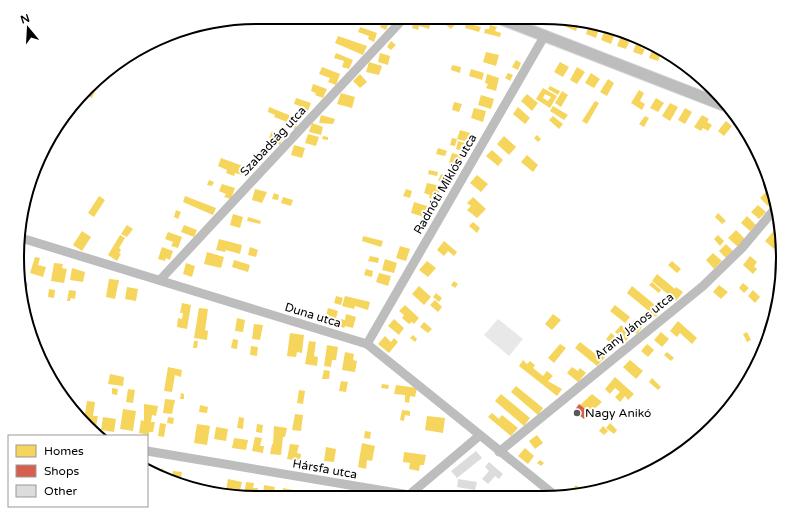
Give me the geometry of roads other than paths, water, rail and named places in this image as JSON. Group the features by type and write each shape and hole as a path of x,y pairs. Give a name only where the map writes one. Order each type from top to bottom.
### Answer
{"main road":[{"path":"515,24 717,103"}],"street":[{"name":"Szabadság utca","path":"160,280 398,24"},
{"name":"Radnóti Miklós utca","path":"367,344 545,35"},
{"name":"Arany János utca","path":"499,452 703,286 742,248 772,212"},
{"name":"Duna utca","path":"24,239 367,344 548,491"},
{"name":"Hársfa utca","path":"414,491 479,436"},
{"name":"Hársfa utca","path":"148,451 385,491"}],"place":[{"name":"Nagy Anikó","path":"577,413"}]}
